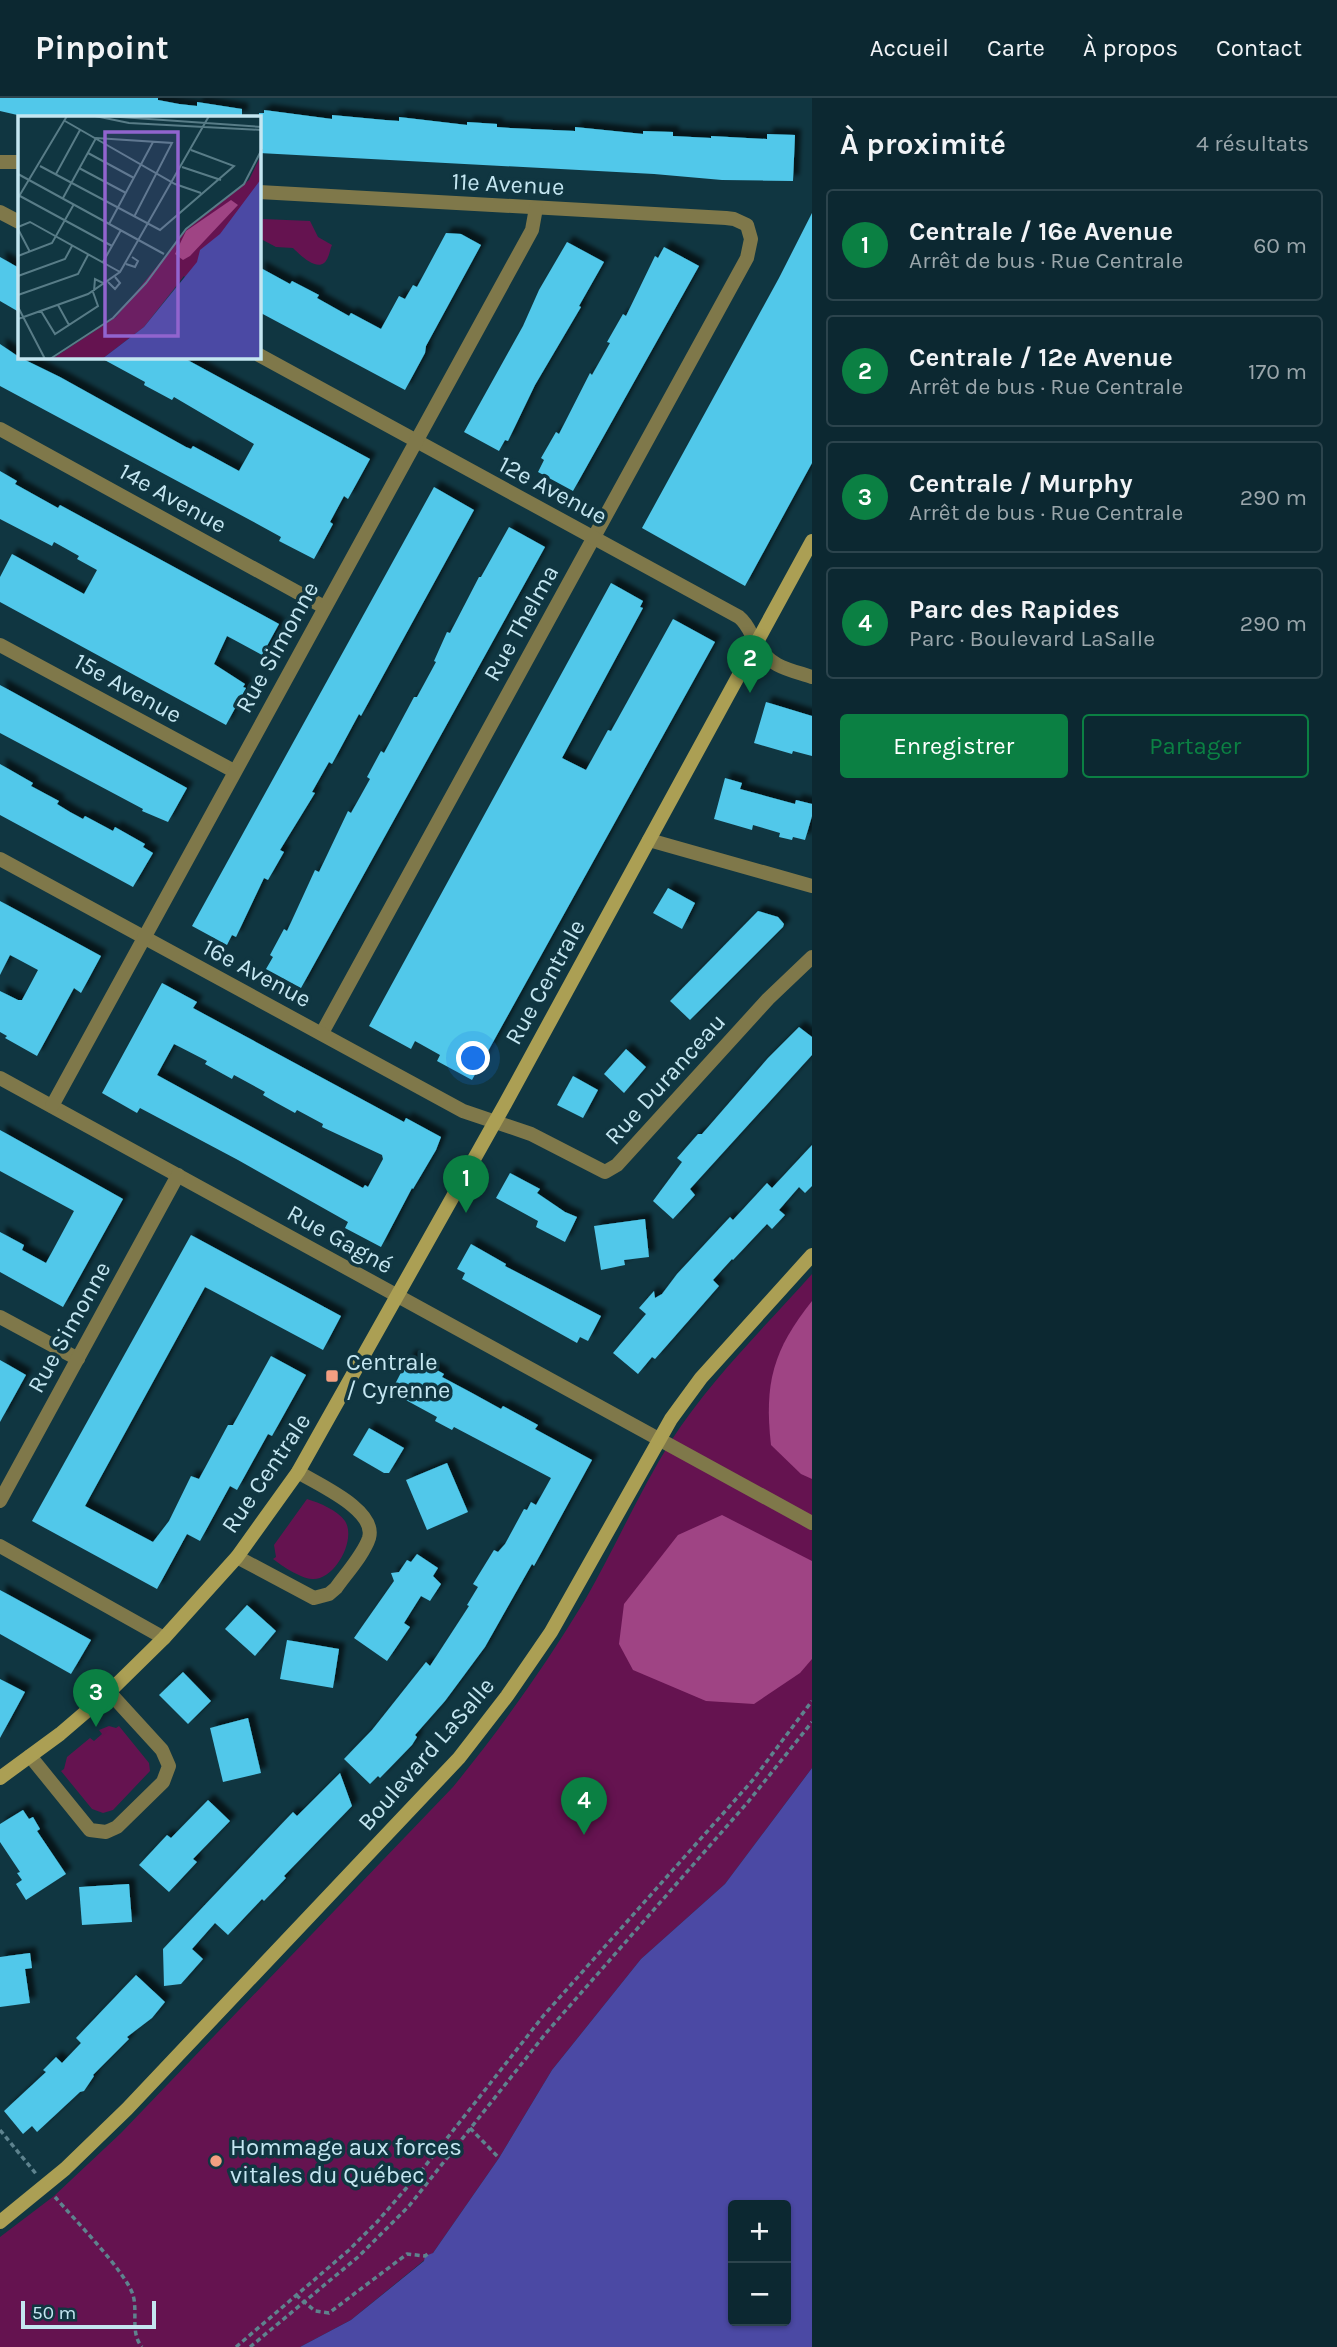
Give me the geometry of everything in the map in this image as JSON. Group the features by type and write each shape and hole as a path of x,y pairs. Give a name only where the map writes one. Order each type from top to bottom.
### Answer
{"street":[{"path":"0,162 18,162"},
{"name":"11e Avenue","path":"261,192 734,219 747,225 750,231"},
{"name":"Rue Simonne","path":"52,1106 532,230 536,208"},
{"path":"0,212 18,221"},
{"name":"Rue Thelma","path":"322,1033 747,258 750,231"},
{"name":"12e Avenue","path":"261,356 739,617 748,626 756,644 766,657 780,667 812,677"},
{"name":"14e Avenue","path":"0,429 324,607"},
{"name":"Rue Centrale","path":"2,1773 30,1756 109,1692 164,1638 237,1557 298,1472 398,1296 812,541"},
{"name":"15e Avenue","path":"0,645 234,771"},
{"path":"649,840 812,886"},
{"name":"16e Avenue","path":"0,859 463,1111 494,1122"},
{"name":"Rue Duranceau","path":"494,1122 531,1134 605,1172 617,1165 768,999 812,957"},
{"name":"Rue Gagné","path":"0,1078 812,1523"},
{"name":"Rue Simonne","path":"0,1501 178,1175"},
{"name":"Boulevard LaSalle","path":"0,2222 65,2169 127,2109 459,1758 507,1696 551,1632 658,1438 701,1378 812,1255"},
{"path":"0,1317 78,1359"},
{"path":"237,1557 306,1595 322,1597 336,1588 367,1542 370,1529 368,1521 360,1511 298,1472"},
{"path":"0,1546 164,1638"},
{"path":"30,1756 90,1829 106,1832 117,1827 163,1782 169,1766 162,1750 109,1692"}],"path":[{"path":"236,2347 349,2250 377,2222 422,2170 544,2015 752,1781 812,1700"},
{"path":"252,2346 382,2234 442,2166 546,2033 748,1802 812,1722"},
{"path":"459,2123 499,2158"},
{"path":"0,2130 37,2175"},
{"path":"54,2196 116,2268 133,2294 136,2340 142,2347"},
{"path":"296,2295 315,2311 329,2313 407,2254 425,2256 429,2253"}],"shaded area":[{"path":"263,219 310,221 318,237 332,245 329,256 321,265 305,259 293,248 276,247 261,239"},
{"path":"812,1274 812,1768 725,1884 641,1959 552,2070 499,2158 433,2253 351,2320 300,2347 0,2347 0,2237 54,2196 121,2133 453,1787 506,1719 570,1625 659,1460 686,1419 738,1355"},
{"path":"812,1301 812,1479 801,1474 771,1445 769,1403 774,1368 780,1352 788,1335"},
{"path":"307,1499 338,1513 348,1529 346,1548 335,1567 320,1578 312,1579 297,1574 273,1559 276,1557 274,1545"},
{"path":"722,1515 812,1561 812,1659 800,1673 754,1704 706,1701 633,1670 619,1644 624,1604 678,1535"},
{"path":"119,1726 149,1763 150,1771 113,1810 103,1813 92,1809 61,1771 67,1757 90,1738 94,1741 102,1734 99,1730"},
{"path":"812,1768 812,2347 300,2347 351,2320 424,2261 425,2256 433,2253 499,2158 552,2070 641,1959 725,1884"}],"building":[{"path":"0,98 158,98 179,104 197,106 197,102 242,109 242,116 22,116 0,111"},
{"path":"264,110 332,119 332,115 399,121 399,117 467,125 467,122 497,124 497,127 510,128 575,131 575,127 643,134 643,131 673,132 673,136 711,138 767,139 767,134 795,135 793,181 722,180 261,153 259,113 264,113"},
{"path":"812,213 812,463 745,586 642,528"},
{"path":"446,233 461,234 481,245 405,390 261,313 261,268 290,284 292,281 319,295 317,298 349,316 351,313 381,329 399,296 405,299 413,285 417,287"},
{"path":"567,242 604,262 535,385 508,441 505,440 499,451 464,432"},
{"path":"664,247 699,266 573,491 538,472 544,460 541,458 556,432 559,434 590,373 592,375 610,343 607,342 623,314 626,316 655,256 658,258"},
{"path":"0,257 18,267 18,311 0,301"},
{"path":"0,344 18,359 60,377 186,447 191,449 193,446 239,471 254,444 174,397 172,400 144,385 145,382 103,359 186,359 370,459 348,499 344,496 330,522 333,524 314,559 279,541 281,537 0,386"},
{"path":"0,471 17,481 15,484 58,508 60,505 279,624 262,655 227,636 214,664 245,684 243,687 246,688 226,725 0,602 0,577 12,554 84,594 97,570 54,542 52,546 0,519"},
{"path":"434,487 474,510 361,716 359,714 332,764 329,762 312,792 315,793 280,850 284,852 268,880 264,878 236,937 232,935 227,945 192,926"},
{"path":"509,527 545,547 301,988 266,969 273,957 270,955 284,929 287,931 315,870 319,872 348,811 351,813 370,779 367,777 381,751 384,753 414,697 417,697 436,662 434,661 447,632 450,633"},
{"path":"611,583 643,601 640,607 643,608 562,758 586,770 608,730 611,731 673,619 715,642 472,1080 437,1061 440,1055 415,1041 411,1049 369,1026"},
{"path":"0,685 187,788 168,822 142,811 143,809 0,733"},
{"path":"766,702 812,716 812,756 793,751 792,754 754,743"},
{"path":"0,764 33,783 31,786 59,801 57,804 70,812 83,819 85,816 113,831 115,827 145,844 143,847 153,853 133,887 0,815"},
{"path":"725,778 742,783 740,789 795,804 796,800 812,804 812,816 805,840 779,837 780,833 753,825 752,830 714,819"},
{"path":"668,888 695,903 682,929 653,913"},
{"path":"0,901 101,956 81,993 74,988 37,1056 5,1038 7,1036 0,1032 0,991 22,1000 38,970 10,955 0,975"},
{"path":"758,911 778,917 784,924 783,927 690,1020 670,1001"},
{"path":"162,983 197,1002 193,1008 404,1122 406,1118 441,1137 381,1247 345,1228 348,1222 238,1160 140,1108 137,1113 102,1093","holes":["174,1044 207,1061 205,1064 232,1079 234,1075 295,1113 297,1110 323,1124 322,1127 382,1155 383,1159 368,1187 365,1185 363,1188 157,1075"]},
{"path":"799,1027 812,1037 812,1055 690,1189 695,1195 673,1219 653,1201 682,1162 677,1158"},
{"path":"626,1049 646,1067 624,1093 604,1074"},
{"path":"573,1076 598,1090 583,1118 557,1105"},
{"path":"0,1130 123,1199 63,1307 0,1272 0,1232 24,1245 22,1250 46,1263 74,1211 0,1171"},
{"path":"812,1145 812,1186 805,1193 799,1187 779,1210 785,1215 772,1229 767,1224 732,1259 713,1280 719,1286 655,1359 652,1357 638,1374 613,1353 646,1314 639,1308 654,1291 655,1298 662,1294 730,1217 733,1220 767,1183 772,1188"},
{"path":"510,1173 540,1189 537,1193 577,1217 565,1242 536,1227 538,1221 496,1198"},
{"path":"645,1219 649,1257 624,1260 625,1265 601,1270 594,1226"},
{"path":"191,1235 341,1316 323,1350 205,1287 85,1506 153,1542 169,1521 191,1476 199,1479 228,1425 233,1425 271,1356 306,1375 272,1436 268,1434 237,1490 230,1486 200,1541 187,1534 157,1589 32,1521"},
{"path":"471,1244 506,1264 505,1266 601,1316 588,1341 580,1337 577,1343 462,1279 465,1273 457,1269"},
{"path":"410,1355 444,1374 442,1377 501,1409 503,1406 538,1425 535,1429 592,1460 534,1566 532,1564 485,1647 445,1701 415,1735 417,1737 412,1745 380,1778 378,1776 370,1784 344,1759 372,1730 426,1662 430,1666 469,1606 467,1605 478,1587 473,1584 494,1550 498,1552 505,1544 524,1509 527,1510 531,1502 536,1505 551,1478 454,1427 452,1430 435,1421 437,1417 391,1392"},
{"path":"0,1360 26,1375 0,1422"},
{"path":"369,1428 404,1448 389,1473 384,1473 353,1455"},
{"path":"447,1463 468,1512 427,1530 406,1480"},
{"path":"417,1554 438,1568 433,1576 441,1584 430,1601 421,1596 404,1623 410,1627 387,1661 354,1638 394,1581 391,1573 399,1572 407,1560 411,1562"},
{"path":"0,1590 91,1640 71,1674 0,1634"},
{"path":"247,1605 276,1631 255,1656 225,1629"},
{"path":"287,1640 339,1649 333,1688 280,1679"},
{"path":"183,1672 211,1701 188,1724 159,1695"},
{"path":"0,1679 25,1692 0,1738"},
{"path":"248,1718 261,1773 223,1782 210,1728"},
{"path":"340,1773 352,1806 284,1876 286,1878 264,1901 262,1899 228,1935 215,1923 192,1949 203,1959 181,1984 164,1986 163,1949 293,1812 297,1816"},
{"path":"208,1800 230,1821 193,1859 197,1862 169,1892 139,1865 167,1835 171,1838"},
{"path":"23,1810 29,1819 33,1817 40,1829 37,1831 66,1874 26,1900 16,1884 22,1880 17,1873 20,1872 0,1842 0,1824"},
{"path":"129,1884 132,1922 82,1925 79,1887"},
{"path":"30,1953 32,1968 25,1969 30,2003 0,2007 0,1957"},
{"path":"136,1975 165,2002 152,2018 127,2037 129,2039 93,2075 84,2091 37,2132 32,2126 23,2134 4,2111 46,2072 43,2070 56,2057 62,2063 81,2043 76,2038"}],"place":[{"name":"Centrale / 12e Avenue","path":"750,693"},
{"name":"Centrale / 16e Avenue","path":"466,1213"},
{"name":"Centrale / Cyrenne","path":"332,1376"},
{"name":"Centrale / Murphy","path":"96,1727"},
{"name":"Parc des Rapides","path":"584,1835"},
{"name":"Hommage aux forces vitales du Québec","path":"216,2161"}]}
